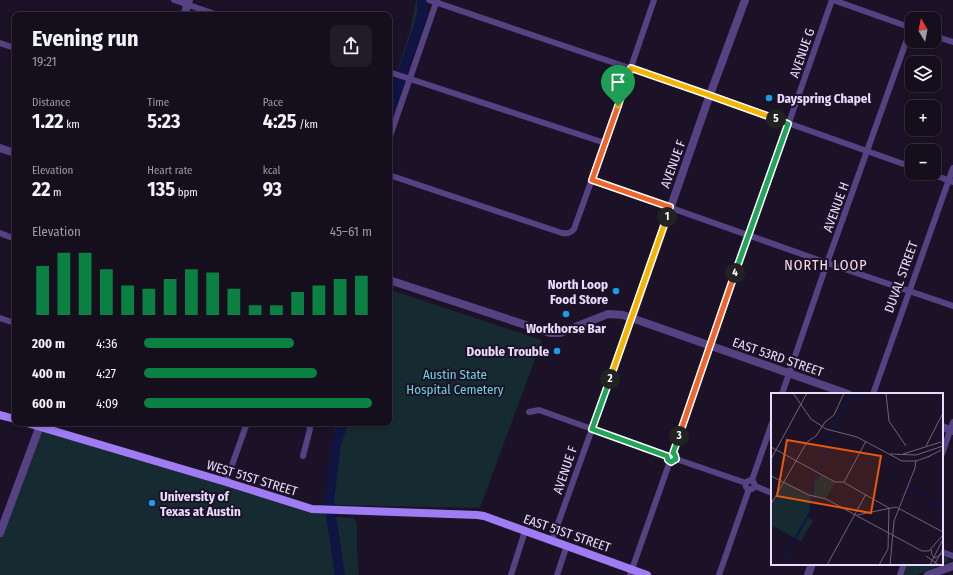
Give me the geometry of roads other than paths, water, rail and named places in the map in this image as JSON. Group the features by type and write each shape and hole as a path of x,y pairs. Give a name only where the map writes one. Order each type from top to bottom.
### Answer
{"main road":[{"path":"0,415 12,418"},
{"name":"WEST 51ST STREET","path":"43,426 312,509 477,515"},
{"name":"EAST 51ST STREET","path":"477,515 484,516 552,540 631,572 648,575"}],"street":[{"path":"174,0 188,2 211,12"},
{"path":"429,0 437,1 710,95 905,164"},
{"path":"392,176 562,233 572,232 592,180 654,0"},
{"name":"AVENUE F","path":"552,540 745,0"},
{"path":"832,0 905,26"},
{"name":"AVENUE G","path":"631,572 832,0"},
{"path":"392,126 403,77 437,1"},
{"path":"185,12 188,2"},
{"path":"941,38 953,42"},
{"path":"0,43 12,47"},
{"name":"AVENUE H","path":"782,393 827,263 905,48"},
{"path":"392,73 605,143"},
{"path":"0,148 12,153"},
{"name":"DUVAL STREET","path":"873,393 909,291 951,181 953,168"},
{"path":"941,177 951,181"},
{"path":"592,180 953,306"},
{"path":"0,233 12,238"},
{"name":"EAST 53RD STREET","path":"392,281 550,333 560,333 608,314 621,315 845,393"},
{"path":"0,318 12,322"},
{"path":"529,412 539,410 771,493"},
{"path":"943,450 948,430 953,422"},
{"path":"0,533 40,426"},
{"path":"226,482 246,426"},
{"path":"303,456 310,429 309,426"},
{"path":"718,575 771,426"},
{"path":"510,575 525,531"},
{"path":"557,575 567,546"},
{"path":"943,552 953,556"},
{"path":"808,575 812,565"},
{"path":"900,575 904,565"},
{"path":"928,575 953,566"}],"waterway":[{"path":"392,104 420,22 422,0"},
{"path":"340,575 329,502 336,444 342,426"}],"place":[{"name":"Dayspring Chapel","path":"769,98"},
{"name":"North Loop Food Store","path":"616,291"},
{"name":"Workhorse Bar","path":"566,314"},
{"name":"Double Trouble","path":"557,351"},
{"name":"University of Texas at Austin","path":"152,503"}],"district":[{"name":"NORTH LOOP","path":"826,265"}],"park label":[{"name":"Austin State Hospital Cemetery","path":"455,382"}]}
